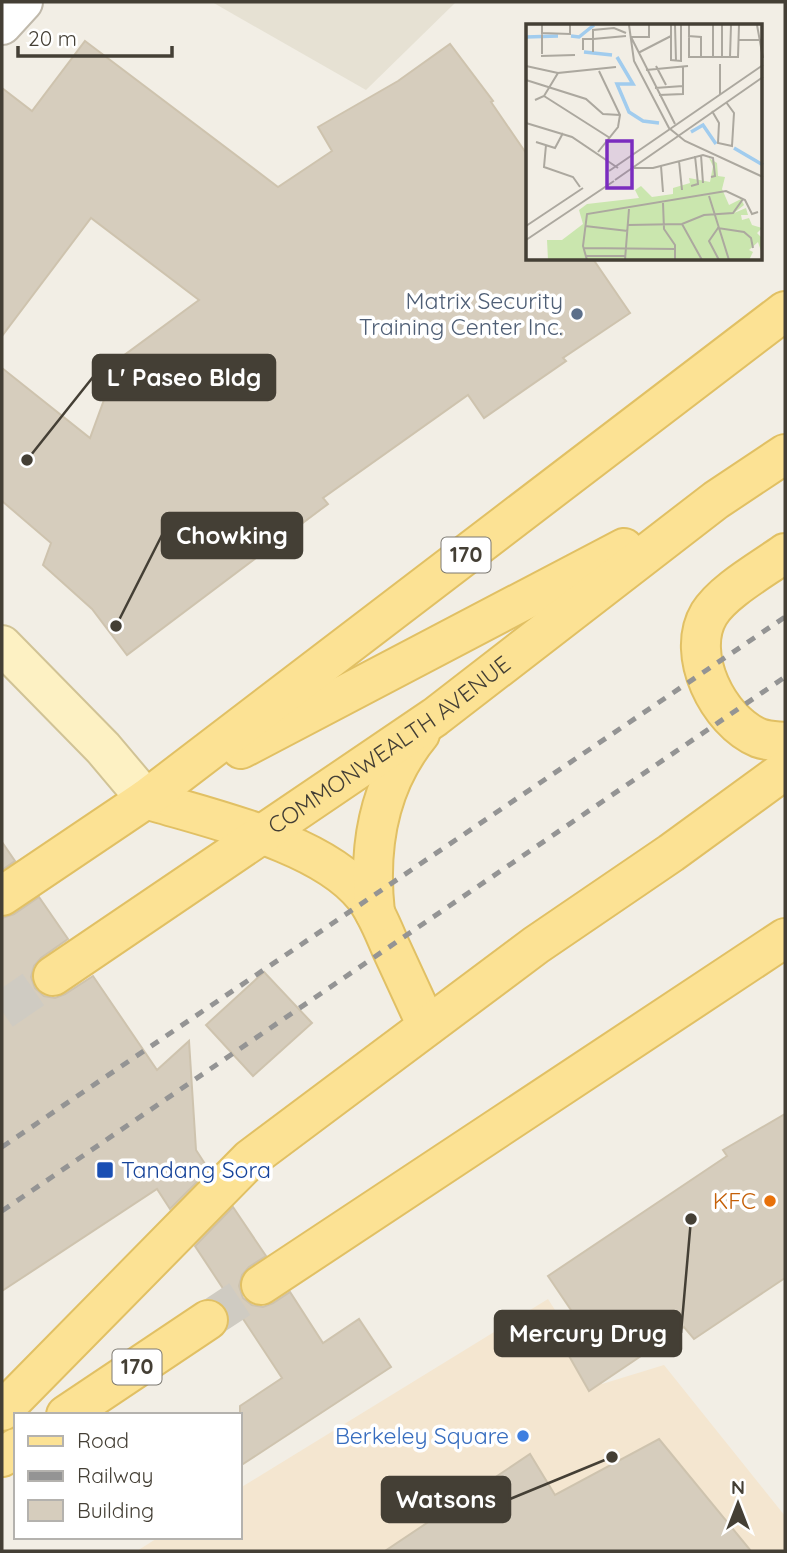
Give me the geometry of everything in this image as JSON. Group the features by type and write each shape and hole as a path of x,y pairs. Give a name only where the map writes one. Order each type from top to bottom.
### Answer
{"main road":[{"name":"COMMONWEALTH AVENUE","path":"2,896 146,799 785,311"},
{"name":"COMMONWEALTH AVENUE","path":"53,976 435,717 716,500 785,454"},
{"name":"COMMONWEALTH AVENUE","path":"146,799 716,500"},
{"path":"785,553 716,604 705,622 701,641 707,675 718,698 733,719 760,738 785,742"},
{"path":"2,645 103,748 146,799 246,844 322,860 354,886 375,913 427,1026"},
{"path":"375,913 372,864 379,818 386,795 400,762 435,717"},
{"path":"2,1412 250,1160 536,945 671,853 785,770"},
{"path":"261,1285 785,938"},
{"name":"170","path":"68,1413 208,1320"}],"street":[{"path":"2,24 23,2"}],"shaded area":[{"path":"212,2 456,2 366,90"},
{"name":"Berkeley Square","path":"548,1299 602,1384 664,1365 785,1516 785,1551 137,1551 156,1539 242,1539 242,1487"}],"building":[{"path":"85,41 278,187 332,151 318,127 398,81 450,44 493,101 491,102 526,153 526,261 594,261 630,313 563,358 566,361 484,418 468,395 323,498 328,504 127,655 92,609 43,565 51,543 2,501 2,368 90,438 119,359 199,300 91,218 2,336 2,88 32,111"},
{"path":"2,842 15,861 2,870"},
{"name":"Tandang Sora","path":"39,897 68,939 34,966 31,977 35,988 44,996 55,998 93,976 157,1070 189,1041 196,1150 209,1170 170,1209 157,1189 2,1291 2,918 14,914"},
{"path":"264,972 312,1023 253,1076 206,1025"},
{"path":"785,1114 785,1278 694,1339 684,1327 589,1391 552,1326 573,1313 548,1276 727,1156 723,1150"},
{"path":"233,1207 266,1256 242,1275 239,1286 243,1298 252,1305 263,1307 290,1292 323,1343 359,1319 391,1367 242,1465 240,1406 282,1378 195,1246"},
{"path":"659,1439 751,1551 385,1551 530,1454 555,1495"}],"tunnel":[{"path":"2,1011 53,976"},
{"path":"208,1320 261,1285"}],"railway":[{"path":"2,1147 785,617"},
{"path":"2,1211 785,677"}],"place":[{"name":"Matrix Security Training Center Inc.","path":"577,314"},
{"name":"L' Paseo Bldg","path":"27,460"},
{"name":"Chowking","path":"116,626"},
{"name":"Tandang Sora","path":"105,1170"},
{"name":"KFC","path":"770,1201"},
{"name":"Mercury Drug","path":"691,1219"},
{"name":"Berkeley Square","path":"523,1436"},
{"name":"Watsons","path":"612,1457"}]}
